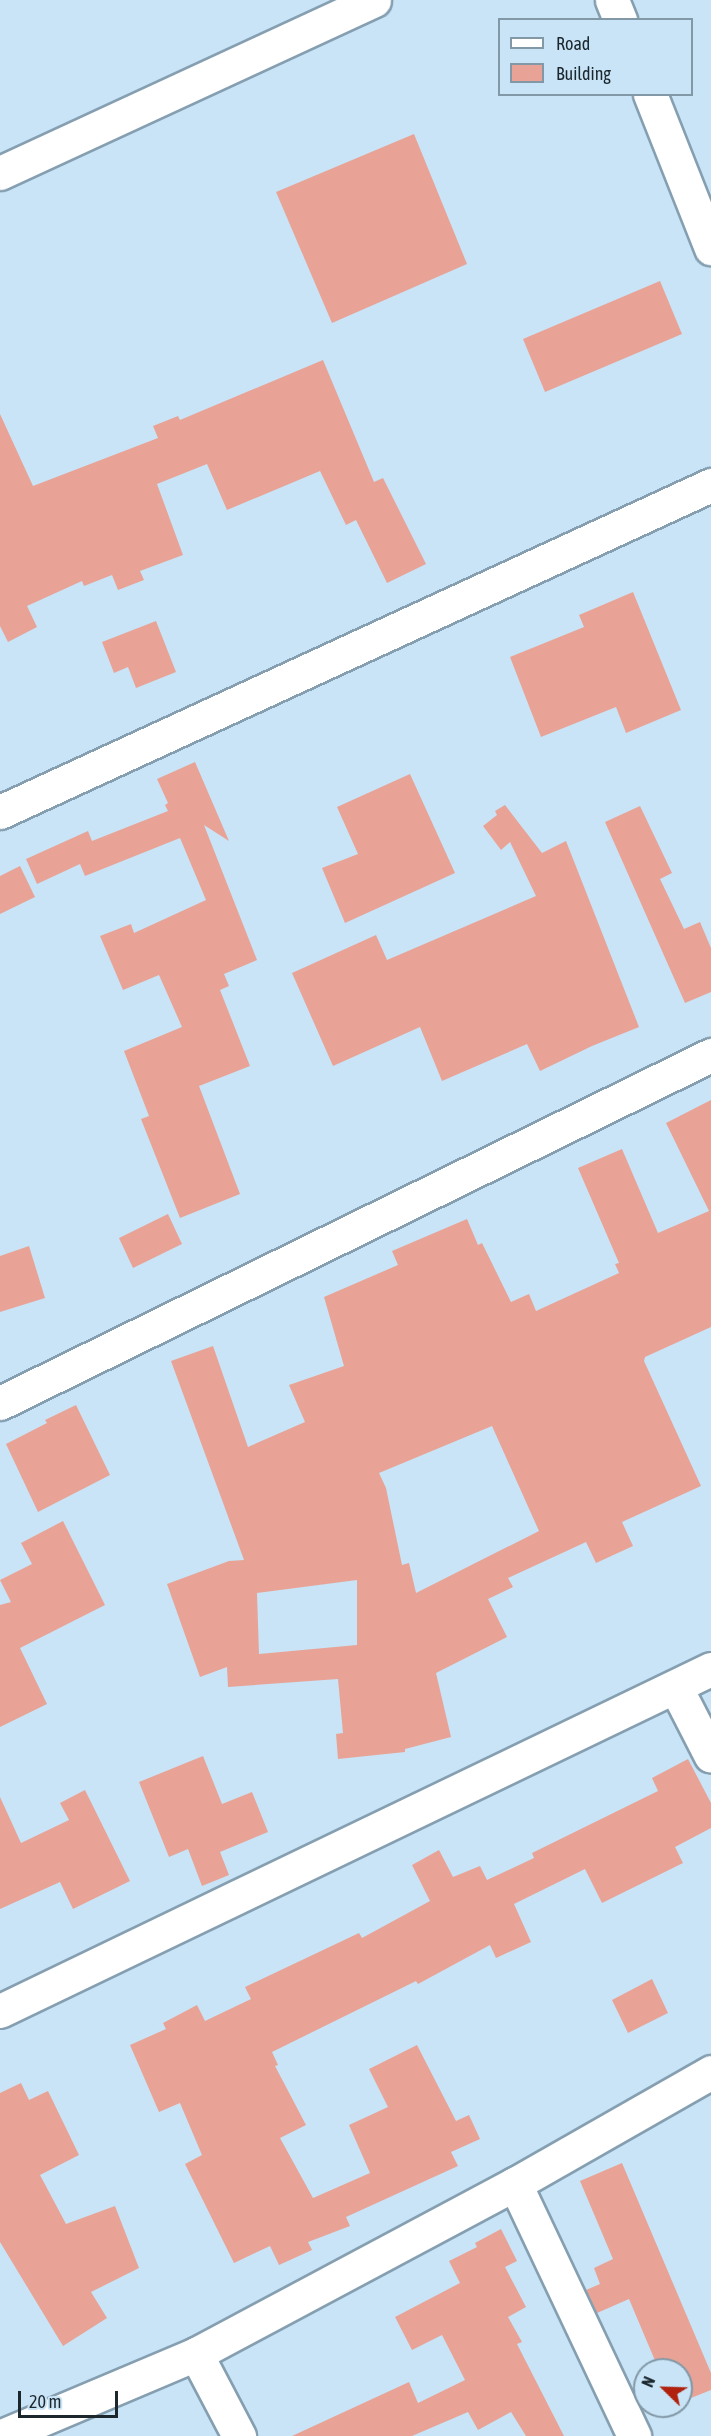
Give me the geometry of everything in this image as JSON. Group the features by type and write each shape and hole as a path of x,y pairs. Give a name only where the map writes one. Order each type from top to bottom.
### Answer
{"street":[{"path":"0,173 374,0"},
{"path":"612,0 619,18"},
{"path":"651,96 711,248"},
{"path":"0,812 711,485"},
{"path":"0,1403 711,1055"},
{"path":"0,2012 676,1688 711,1669"},
{"path":"676,1688 711,1756"},
{"path":"2,2436 196,2355 515,2184 711,2072"},
{"path":"515,2184 634,2436"},
{"path":"196,2355 239,2436"}],"building":[{"path":"414,134 467,264 332,323 276,192"},
{"path":"660,281 682,334 545,392 523,339"},
{"path":"323,360 374,482 383,478 426,564 387,583 356,520 346,525 320,471 227,510 207,464 157,484 183,555 140,571 144,580 118,590 112,575 84,586 82,581 27,606 37,627 8,642 0,626 0,414 33,486 158,438 153,426 178,416 180,420"},
{"path":"633,592 681,710 626,733 616,707 541,737 510,657 584,627 579,615"},
{"path":"156,621 176,672 136,688 128,667 114,673 102,642"},
{"path":"195,762 229,841 204,825 257,960 224,974 229,986 220,990 250,1066 199,1086 240,1194 180,1218 141,1119 149,1116 124,1051 182,1027 159,975 123,990 100,936 131,924 134,933 206,900 180,838 85,876 80,864 37,884 26,859 88,831 92,841 168,811 165,805 168,803 157,779"},
{"path":"410,774 455,873 345,923 322,868 358,854 337,807"},
{"path":"505,805 542,853 566,841 639,1027 540,1071 527,1044 442,1081 420,1027 333,1066 292,973 376,935 387,960 536,896 510,842 501,850 483,826 497,815 495,811"},
{"path":"640,806 672,873 660,879 684,929 700,922 711,948 711,992 685,1003 605,822"},
{"path":"20,866 35,897 0,914 0,876"},
{"path":"711,1100 711,1327 645,1357 644,1361 701,1486 622,1522 633,1546 596,1563 586,1542 508,1578 513,1587 488,1599 507,1637 436,1673 451,1737 405,1749 405,1752 338,1759 336,1734 343,1733 338,1679 228,1687 227,1667 200,1677 167,1584 229,1561 244,1560 171,1361 213,1346 248,1447 305,1422 289,1385 344,1366 324,1297 398,1265 392,1251 467,1219 478,1245 482,1243 511,1302 529,1294 536,1311 619,1273 615,1264 619,1263 578,1168 622,1149 658,1233 709,1211 666,1123","holes":["492,1426 539,1531 416,1593 409,1563 402,1565 386,1488 379,1473","357,1580 357,1645 259,1654 257,1593"]},
{"path":"168,1214 182,1244 133,1268 119,1238"},
{"path":"29,1246 45,1298 0,1312 0,1256"},
{"path":"76,1405 110,1475 38,1512 6,1444 47,1423 45,1420"},
{"path":"63,1521 105,1605 20,1648 47,1704 0,1727 0,1605 11,1602 0,1580 32,1564 21,1543"},
{"path":"203,1756 222,1804 252,1792 268,1832 220,1852 229,1875 202,1886 188,1849 169,1857 139,1782"},
{"path":"688,1759 711,1803 711,1828 675,1847 683,1863 602,1903 585,1869 514,1904 531,1942 496,1958 490,1945 418,1984 416,1981 272,2052 278,2065 275,2066 306,2125 280,2138 313,2198 370,2173 349,2125 388,2107 369,2069 417,2045 456,2121 469,2115 480,2139 451,2152 458,2166 346,2217 350,2226 308,2242 312,2250 279,2265 270,2246 234,2263 185,2164 202,2155 180,2103 159,2112 130,2045 166,2029 163,2023 197,2005 205,2021 251,1999 245,1987 359,1933 362,1938 430,1901 412,1865 439,1850 453,1877 480,1866 487,1880 534,1858 532,1853 658,1791 652,1778"},
{"path":"85,1790 130,1881 73,1909 60,1882 0,1909 0,1797 21,1843 69,1820 60,1803"},
{"path":"652,1979 668,2013 628,2033 612,2000"},
{"path":"21,2083 29,2100 48,2091 79,2155 40,2175 66,2224 115,2206 139,2268 91,2292 107,2318 63,2346 0,2242 0,2093"},
{"path":"622,2163 711,2373 711,2390 693,2397 693,2358 654,2358 629,2299 597,2313 586,2290 600,2284 594,2268 613,2259 580,2181"},
{"path":"501,2229 517,2261 505,2267 526,2307 508,2317 522,2342 517,2344 564,2436 526,2436 511,2412 478,2430 468,2412 412,2436 292,2436 409,2382 418,2403 465,2380 442,2335 412,2350 395,2317 460,2283 449,2261 477,2247 475,2243"}]}
